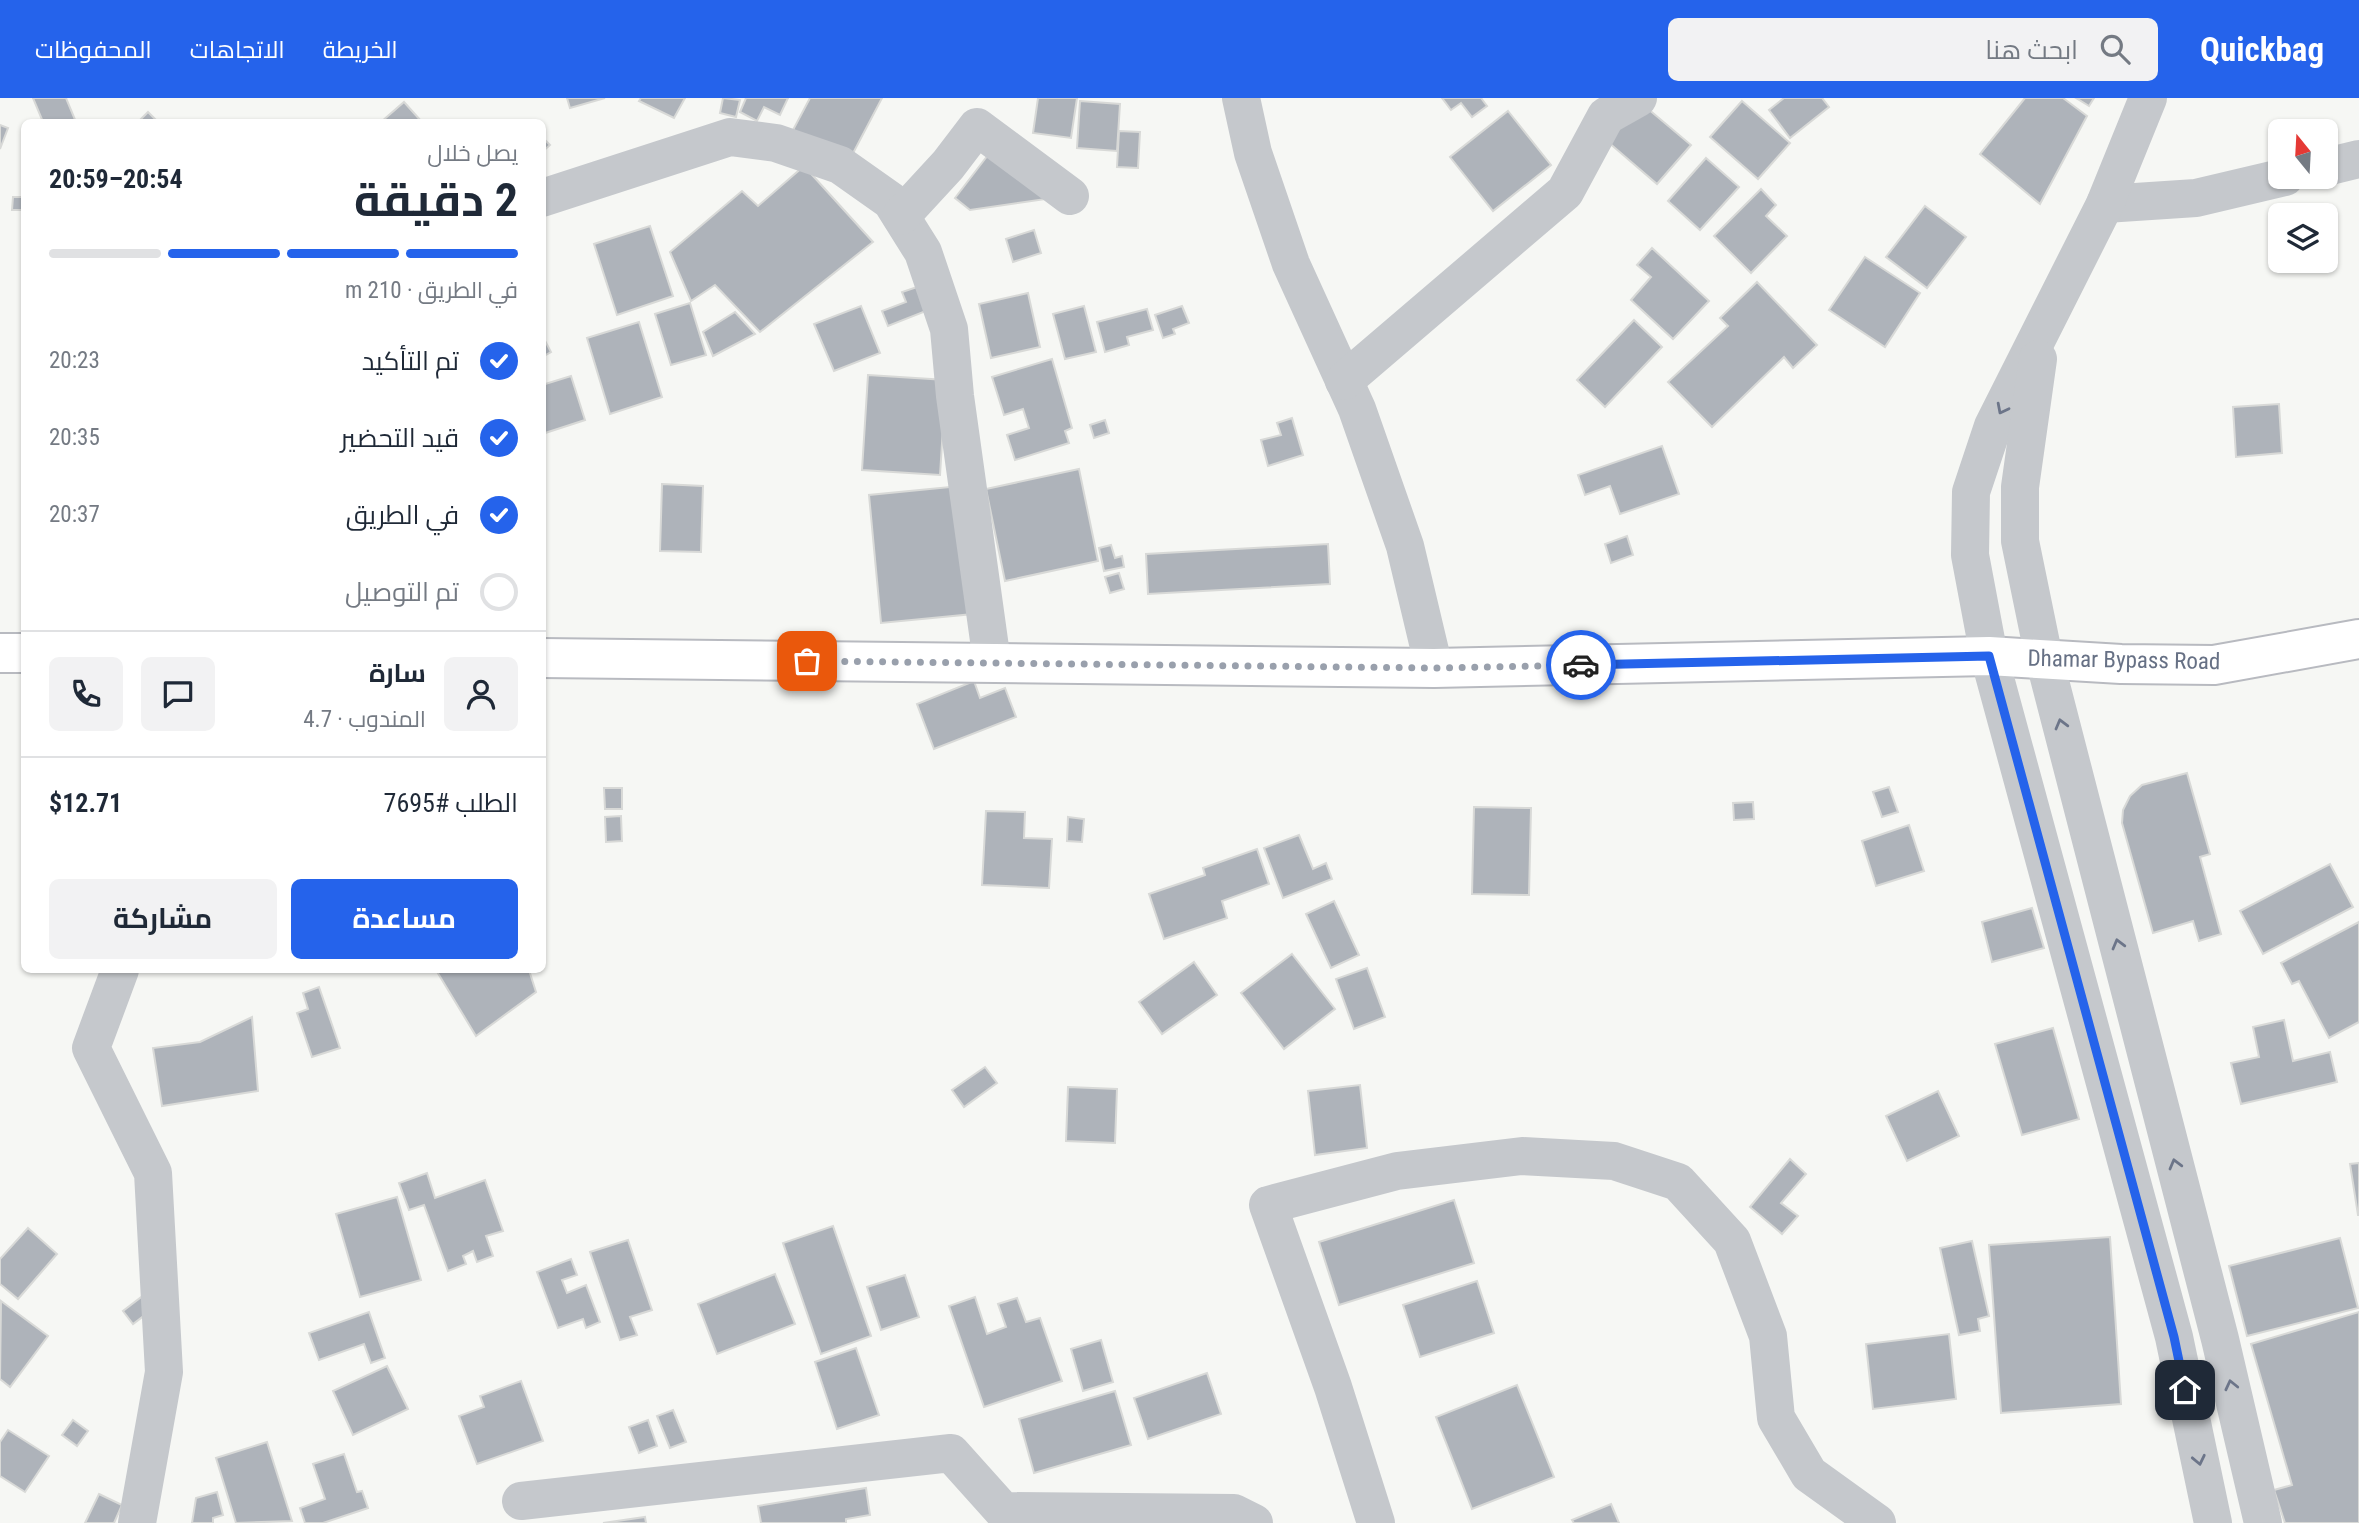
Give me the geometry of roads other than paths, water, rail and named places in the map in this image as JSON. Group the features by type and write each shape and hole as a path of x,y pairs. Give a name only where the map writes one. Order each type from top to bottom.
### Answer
{"main road":[{"name":"Dhamar Bypass Road","path":"546,658 1434,668 1989,656 2121,664 2214,665 2359,639"},
{"path":"0,653 21,653"}],"street":[{"path":"1241,98 1253,153 1291,264 1357,409 1405,546 1434,668"},
{"path":"1344,381 1565,192 1606,116 1638,98"},
{"path":"2148,98 2105,204 1993,426 1971,492 1970,555 1989,656 2174,1337 2213,1523"},
{"path":"901,216 948,165 977,127 1070,196"},
{"path":"546,197 730,136 776,143 840,165 891,201 923,252 948,330 992,662"},
{"path":"2338,164 2359,159"},
{"path":"2105,204 2196,198 2268,181"},
{"path":"2043,327 2020,487 2020,541 2044,658 2217,1325 2263,1523"},
{"path":"119,973 91,1048 153,1173 164,1372 137,1523"},
{"path":"1376,1523 1333,1387 1268,1205 1397,1171 1522,1156 1614,1161 1678,1182 1732,1241 1768,1336 1776,1418 1782,1430 1809,1474 1877,1523"},
{"path":"521,1501 951,1453 1003,1511 1234,1513 1254,1523"}]}
